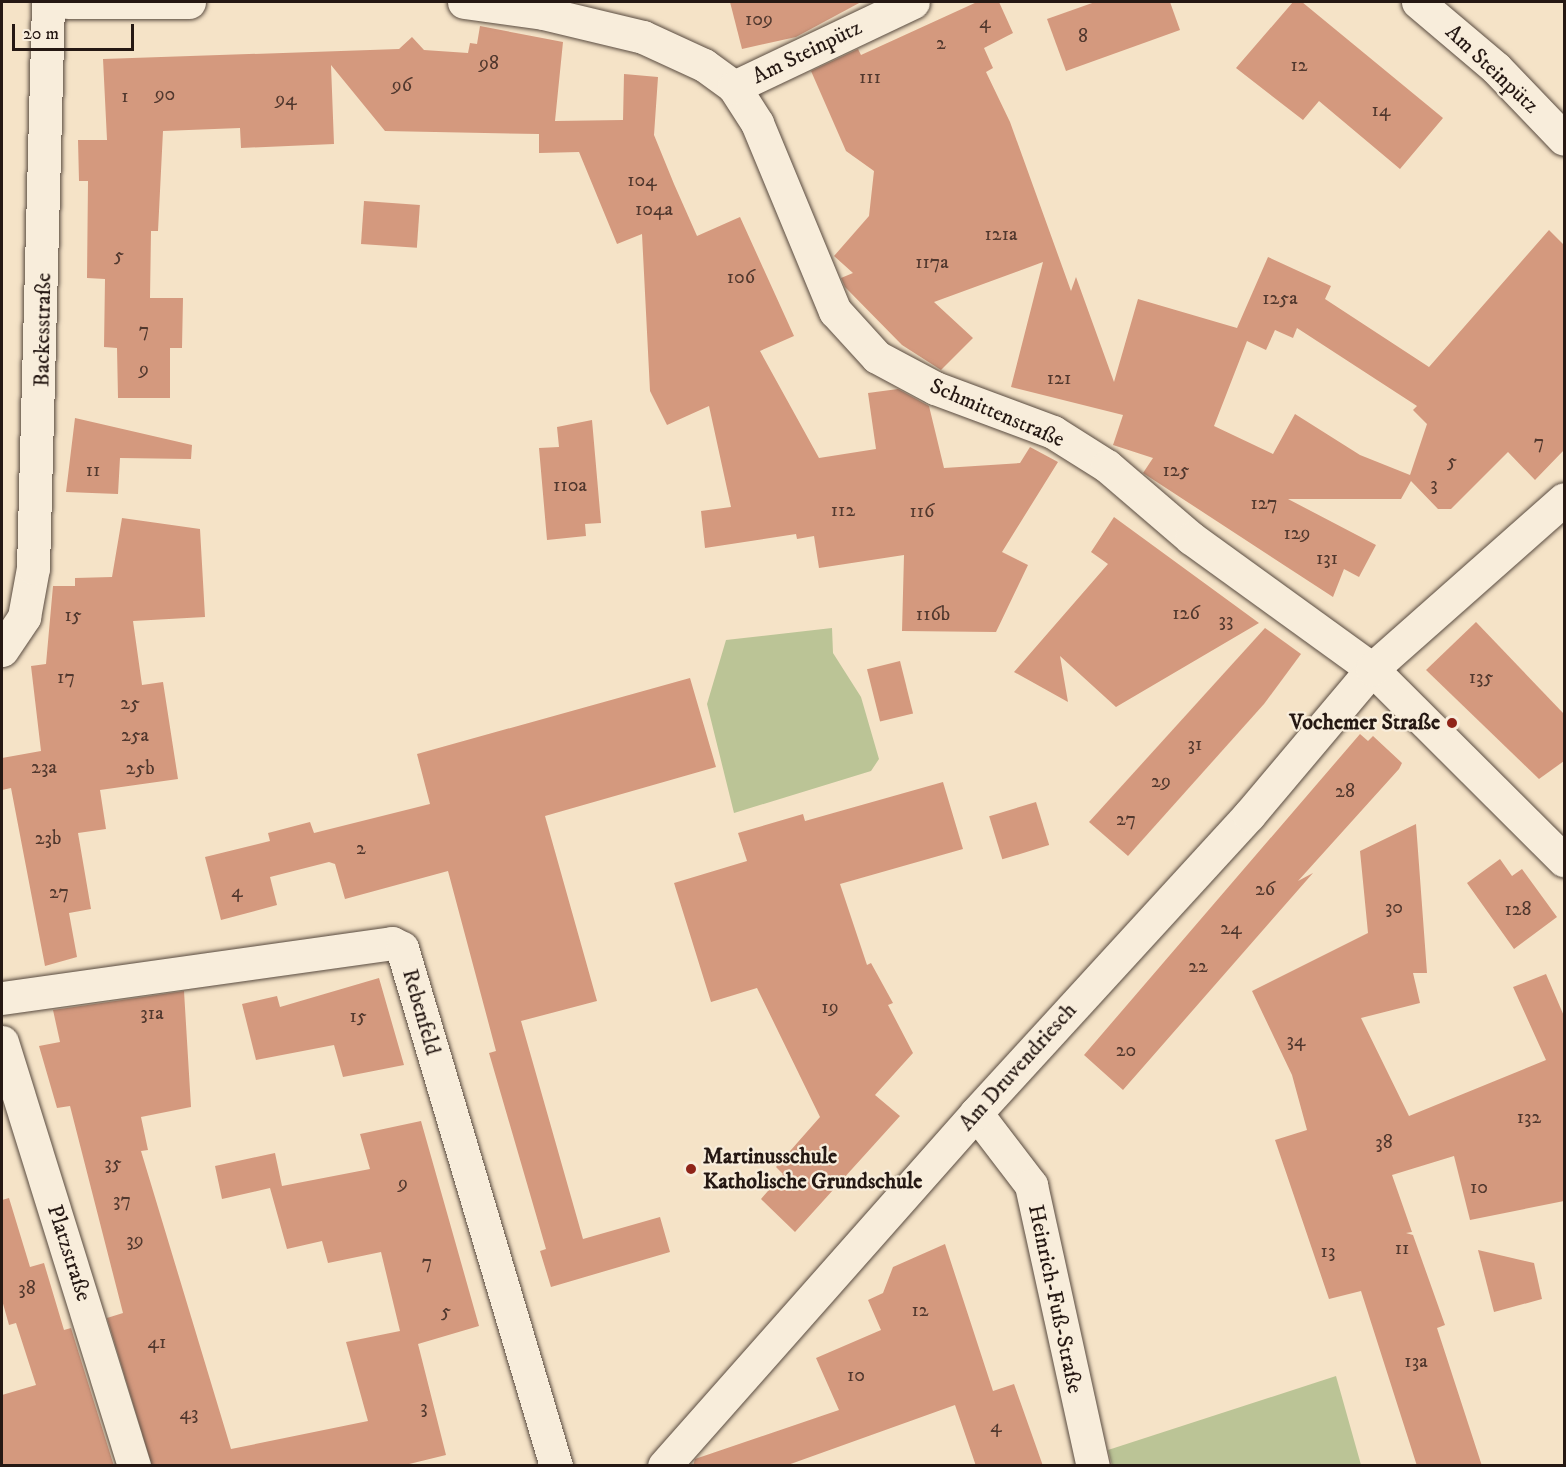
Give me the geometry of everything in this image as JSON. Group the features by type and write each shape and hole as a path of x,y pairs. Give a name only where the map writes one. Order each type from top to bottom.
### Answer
{"street":[{"name":"Backesstraße","path":"2,650 24,617 33,568 48,2"},
{"path":"68,2 189,2"},
{"name":"Schmittenstraße","path":"464,2 543,13 642,37 704,65 734,87 757,123 835,311 876,357 935,388 1053,432 1107,466 1191,538 1372,669 1564,860"},
{"name":"Am Steinpütz","path":"734,87 913,2"},
{"name":"Am Steinpütz","path":"1418,2 1496,68 1564,140"},
{"path":"1372,669 1564,499"},
{"name":"Am Druvendriesch","path":"664,1466 976,1113 1250,815 1372,669"},
{"name":"Rebenfeld","path":"2,998 392,943 402,948 556,1466"},
{"name":"Platzstraße","path":"2,1042 134,1466"},
{"name":"Heinrich-Fuß-Straße","path":"976,1113 1031,1185 1093,1466"}],"green space":[{"path":"832,628 833,653 861,697 879,759 871,771 734,813 707,704 726,640"},
{"path":"1336,1376 1361,1465 1112,1465 1108,1450"}],"building":[{"path":"730,2 861,2 796,37 742,49"},
{"path":"977,2 999,2 1013,33 984,48 993,68 986,72 1010,122 1071,291 1076,277 1114,382 1138,299 1237,328 1268,257 1331,286 1325,299 1429,367 1549,230 1564,245 1564,450 1535,480 1508,452 1451,509 1438,509 1411,481 1401,499 1288,499 1376,545 1359,577 1344,569 1333,597 1143,473 1153,458 1113,445 1123,415 1011,387 1043,262 934,302 973,338 941,370 902,345 845,287 841,278 853,273 834,256 869,216 874,171 846,151 811,71 858,49 861,55","holes":["1297,328 1417,406 1413,410 1427,424 1410,475 1360,455 1295,414 1273,454 1214,426 1247,341 1266,350 1275,330 1293,338"]},
{"path":"1095,2 1170,2 1180,30 1066,71 1047,19"},
{"path":"1293,2 1302,2 1443,118 1400,169 1319,101 1303,120 1236,68"},
{"path":"480,26 563,42 555,121 623,120 624,74 658,77 654,135 674,184 697,236 740,217 794,336 760,351 819,458 876,449 868,393 898,389 929,406 944,468 1020,463 1030,447 1058,462 1002,552 1028,565 996,632 902,631 904,555 819,568 814,536 797,539 796,534 705,548 701,511 731,507 709,406 667,425 650,391 642,234 617,244 579,152 539,153 539,134 385,131 331,65 334,144 241,148 240,128 163,131 158,231 151,231 150,298 183,298 182,348 170,348 170,398 118,398 117,348 104,347 105,279 87,278 88,181 79,181 78,140 107,140 103,59 399,49 412,37 424,50 468,53 470,43 477,44"},
{"path":"364,201 420,205 417,248 361,244"},
{"path":"75,418 192,445 191,459 120,458 118,494 66,492"},
{"path":"592,420 601,523 585,524 586,536 547,540 539,448 559,447 557,427"},
{"path":"1114,517 1259,623 1116,707 1060,656 1068,702 1014,672 1108,564 1091,552"},
{"path":"122,518 200,529 205,617 133,621 142,685 163,682 178,779 100,790 106,829 78,833 91,909 69,913 77,957 45,966 11,788 2,790 2,758 41,751 31,666 46,664 53,586 75,586 75,578 112,577"},
{"path":"1476,622 1564,714 1564,761 1539,779 1426,670"},
{"path":"1265,628 1301,654 1264,704 1128,856 1089,822"},
{"path":"900,661 913,713 880,722 867,669"},
{"path":"690,678 716,767 545,816 597,1001 521,1021 583,1239 660,1217 670,1252 551,1287 540,1251 546,1249 489,1053 496,1051 448,871 345,899 335,864 329,862 270,877 277,905 221,920 205,857 270,841 268,833 310,822 314,833 430,804 417,754"},
{"path":"1360,734 1368,741 1373,736 1402,763 1399,769 1298,881 1313,873 1123,1090 1084,1055"},
{"path":"943,782 963,849 840,884 867,965 871,963 893,1003 888,1005 913,1053 875,1095 900,1116 795,1232 761,1199 783,1174 776,1167 820,1117 757,988 711,1002 674,883 747,861 738,833 803,814 805,821"},
{"path":"1036,802 1049,845 1002,859 989,816"},
{"path":"1416,824 1427,973 1413,973 1420,1003 1361,1018 1409,1116 1546,1060 1513,987 1546,974 1564,1016 1564,1201 1470,1220 1454,1156 1392,1175 1412,1232 1406,1233 1413,1235 1445,1325 1437,1328 1482,1466 1417,1466 1361,1291 1329,1299 1275,1140 1307,1130 1292,1075 1252,991 1368,933 1360,851"},
{"path":"1500,859 1512,876 1522,869 1557,917 1514,949 1467,883"},
{"path":"379,978 404,1065 343,1077 334,1045 256,1060 242,1004 277,996 280,1007"},
{"path":"184,991 191,1107 141,1117 148,1150 141,1151 231,1449 368,1421 346,1342 400,1331 381,1252 328,1263 322,1241 287,1249 270,1188 222,1199 215,1166 275,1153 282,1186 370,1169 360,1134 421,1121 479,1326 418,1344 446,1455 401,1466 152,1466 107,1318 123,1313 70,1106 57,1108 39,1046 60,1042 53,1010"},
{"path":"9,1198 30,1267 44,1263 64,1330 71,1328 114,1466 2,1466 2,1395 36,1385 16,1323 9,1325 2,1300 2,1200"},
{"path":"945,1244 993,1391 1014,1384 1043,1466 976,1466 955,1405 785,1466 693,1466 695,1459 839,1410 816,1358 881,1330 868,1300 883,1293 893,1267"},
{"path":"1478,1250 1534,1263 1542,1299 1494,1312"}],"place":[{"name":"Vochemer Straße","path":"1452,723"},
{"name":"Martinusschule Katholische Grundschule","path":"691,1169"}]}
